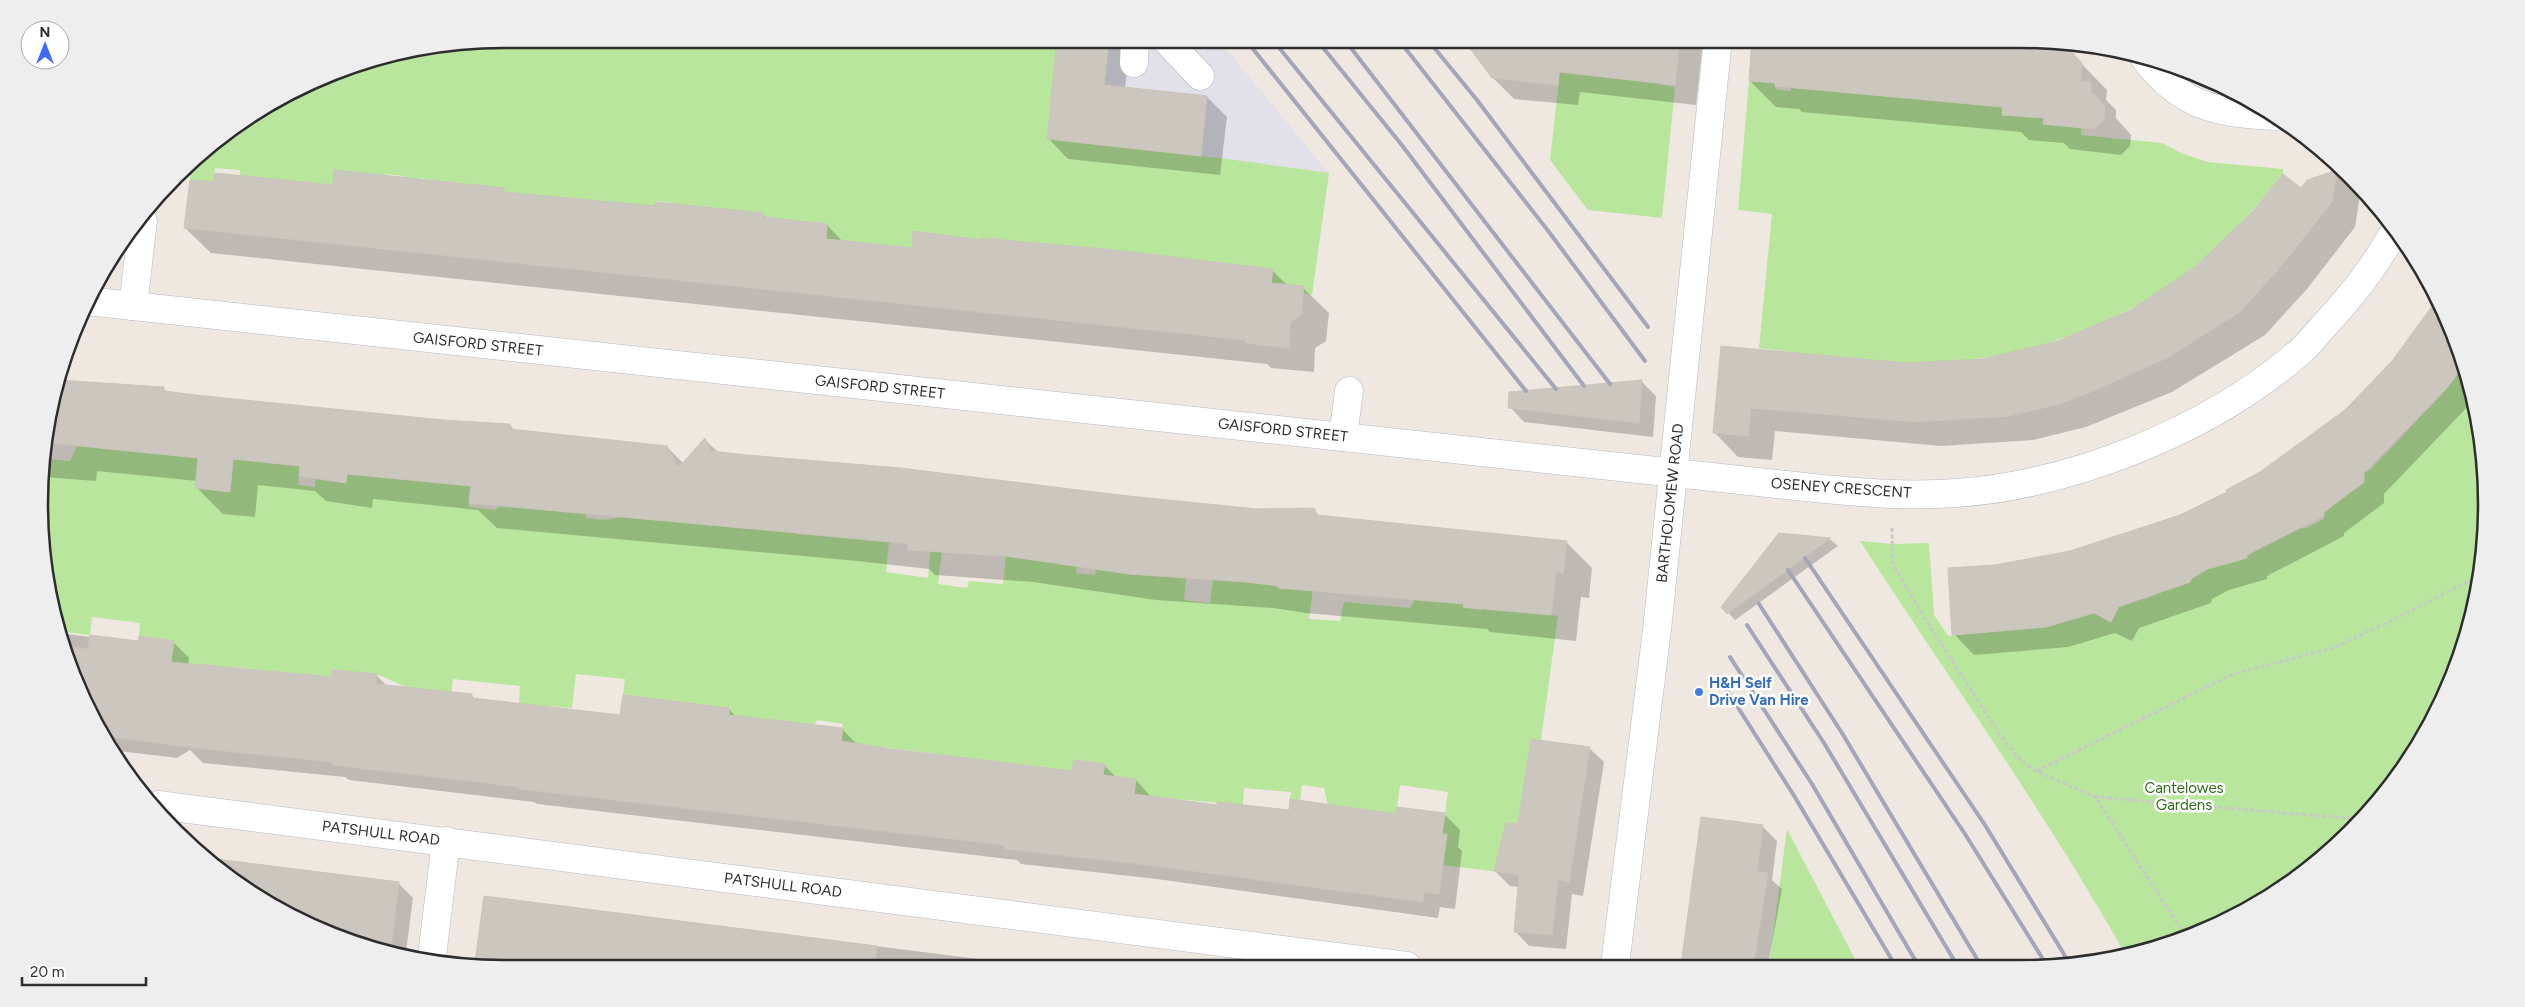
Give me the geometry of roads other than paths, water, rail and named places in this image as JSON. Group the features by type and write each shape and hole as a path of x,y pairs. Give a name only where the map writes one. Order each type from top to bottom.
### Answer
{"street":[{"path":"1174,48 1200,76"},
{"name":"BARTHOLOMEW ROAD","path":"1616,960 1657,630 1717,48"},
{"path":"2152,67 2183,97 2194,102 2228,111 2259,114"},
{"path":"133,306 141,227"},
{"name":"OSENEY CRESCENT","path":"1673,473 1891,495 1957,493 2019,486 2127,453 2206,417 2234,400 2296,356 2366,278 2391,237"},
{"name":"GAISFORD STREET","path":"95,302 1673,473"},
{"path":"1343,437 1349,392"},
{"name":"PATSHULL ROAD","path":"162,806 1361,960"},
{"path":"432,954 446,841"}],"railway":[{"path":"1252,48 1526,391"},
{"path":"1279,48 1556,389"},
{"path":"1323,48 1401,144 1584,386"},
{"path":"1351,48 1610,384"},
{"path":"1405,48 1549,232 1645,361"},
{"path":"1434,48 1477,100 1648,327"},
{"path":"1805,558 1985,825 2066,957"},
{"path":"1788,570 1965,834 2043,959"},
{"path":"1759,604 1842,733 1978,960"},
{"path":"1747,625 1824,743 1954,960"},
{"path":"1730,657 1812,784 1915,960"},
{"path":"1718,676 1793,794 1892,960"}],"place":[{"name":"H&H Self Drive Van Hire","path":"1699,692"}],"park label":[{"name":"Cantelowes Gardens","path":"2184,796"}]}
